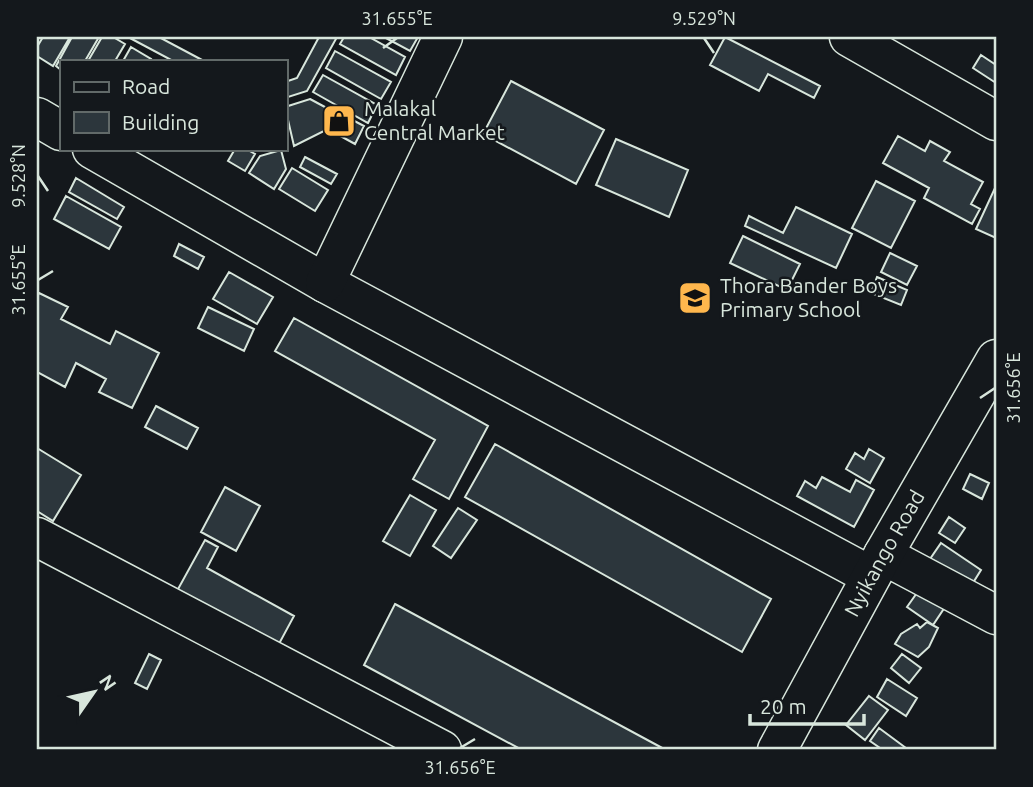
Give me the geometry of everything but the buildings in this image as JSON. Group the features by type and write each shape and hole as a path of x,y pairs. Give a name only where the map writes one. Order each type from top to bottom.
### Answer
{"street":[{"path":"325,283 443,37"},
{"path":"849,37 996,121"},
{"path":"37,117 60,130"},
{"path":"94,150 325,283 877,566 996,615"},
{"name":"Nyikango Road","path":"777,750 877,566 996,359"},
{"path":"37,537 442,750"}],"place":[{"name":"Malakal Central Market","path":"339,121"},
{"name":"Thora Bander Boys Primary School","path":"695,298"}]}
